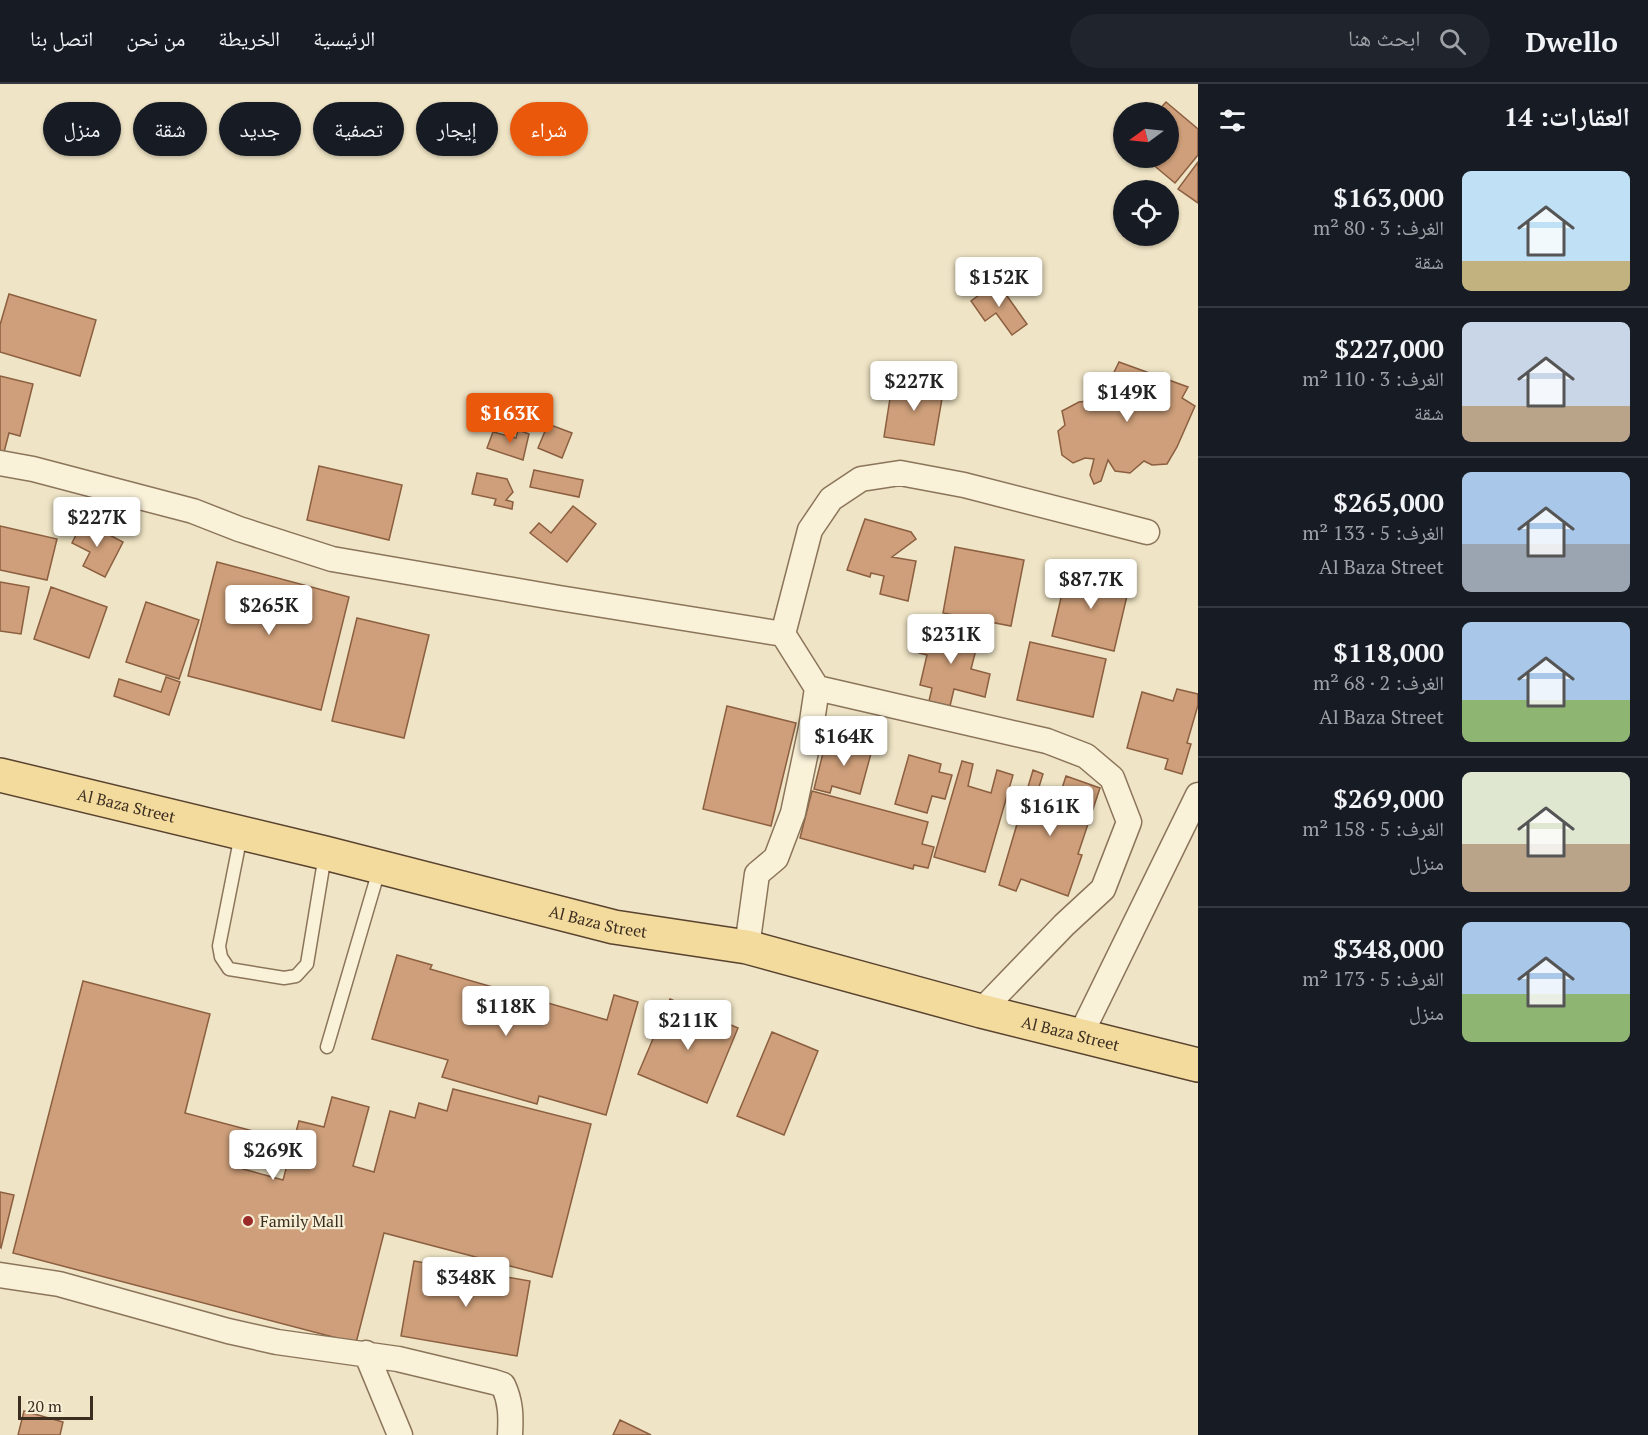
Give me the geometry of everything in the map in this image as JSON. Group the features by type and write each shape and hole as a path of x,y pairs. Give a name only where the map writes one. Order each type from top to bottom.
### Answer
{"main road":[{"name":"Al Baza Street","path":"0,775 614,927 747,947 981,1011 1198,1065"}],"street":[{"path":"0,463 33,469 193,512 332,559 783,634"},
{"path":"747,947 757,874 776,858 793,813 811,728 817,688 783,634 810,530 831,499 861,480 900,473 964,484 1147,532"},
{"path":"817,688 1047,741 1086,756 1112,778 1129,822 1103,889 1064,925 981,1011"},
{"path":"1080,1036 1198,795"},
{"path":"0,1275 59,1284 228,1331 277,1342 398,1359 502,1385 509,1397 510,1435"},
{"path":"366,1353 400,1435"}],"lane":[{"path":"241,833 219,946 221,957 229,969 284,978 296,976 307,964 325,854"},
{"path":"327,1047 379,868"}],"building":[{"path":"1179,113 1198,129 1198,155 1177,180 1171,180 1157,168 1179,168"},
{"path":"1198,162 1198,203 1179,188"},
{"path":"997,282 1027,324 1012,335 996,313 985,321 971,301"},
{"path":"9,294 96,320 80,376 0,352 0,325"},
{"path":"1119,362 1188,387 1182,398 1195,406 1167,464 1152,465 1144,461 1130,473 1115,471 1108,460 1101,481 1094,484 1090,475 1094,459 1085,458 1073,463 1062,455 1058,431 1065,425 1062,411 1079,402 1088,401 1105,391"},
{"path":"0,376 33,384 20,436 9,433 3,456 0,456"},
{"path":"893,379 944,387 934,445 884,437"},
{"path":"548,424 572,433 562,458 538,448"},
{"path":"518,430 529,434 523,460 487,448 493,432 516,438"},
{"path":"319,466 402,485 389,540 307,520"},
{"path":"534,470 583,480 579,497 530,487"},
{"path":"477,473 507,479 513,492 506,500 513,502 512,509 494,505 496,499 472,494"},
{"path":"573,506 596,524 567,562 530,533 539,523 551,533"},
{"path":"865,519 911,532 916,539 892,557 916,561 908,601 880,594 884,576 871,573 870,577 847,570"},
{"path":"83,521 123,542 105,577 83,566 90,552 72,543"},
{"path":"0,526 57,539 47,580 0,570"},
{"path":"955,547 1024,560 1011,626 943,613"},
{"path":"217,562 349,597 321,710 188,676"},
{"path":"1068,568 1130,583 1114,651 1052,636"},
{"path":"0,582 29,587 21,634 0,631"},
{"path":"51,587 107,607 89,658 34,639"},
{"path":"146,602 199,620 179,679 126,662"},
{"path":"357,618 429,635 404,738 332,721"},
{"path":"926,625 979,638 971,669 990,674 985,697 954,689 950,706 929,701 932,688 920,685 927,655 919,653"},
{"path":"1030,642 1106,659 1093,717 1017,700"},
{"path":"166,677 180,682 169,715 114,696 119,679 161,692"},
{"path":"1177,689 1198,694 1198,705 1187,743 1191,744 1182,774 1165,769 1168,759 1127,748 1142,692 1173,701"},
{"path":"727,706 796,723 771,826 703,809"},
{"path":"843,737 873,746 860,794 832,786 830,793 814,789 825,745 839,749"},
{"path":"909,755 941,764 939,772 952,775 945,799 932,796 927,813 895,804"},
{"path":"962,761 973,764 968,786 991,793 997,770 1013,775 985,872 934,857"},
{"path":"1033,770 1043,774 1034,803 1055,810 1066,776 1100,788 1078,854 1082,855 1068,896 1021,879 1016,891 999,885"},
{"path":"812,791 928,822 922,844 934,847 928,868 914,865 913,869 800,838"},
{"path":"397,955 432,965 430,969 607,1020 614,995 638,1002 606,1115 539,1096 537,1104 442,1077 448,1060 372,1039"},
{"path":"83,981 210,1014 185,1113 253,1131 243,1169 283,1180 299,1121 324,1127 332,1097 369,1107 353,1166 374,1172 390,1111 415,1118 419,1103 447,1111 453,1089 591,1124 552,1277 384,1233 356,1343 13,1253"},
{"path":"670,999 738,1028 707,1103 638,1074"},
{"path":"772,1032 818,1051 784,1135 737,1116"},
{"path":"0,1192 14,1195 1,1248 0,1247"},
{"path":"414,1261 530,1281 517,1356 401,1336"},
{"path":"24,1411 63,1422 60,1435 18,1435"},
{"path":"620,1420 651,1435 613,1435"}],"place":[{"name":"Family Mall","path":"248,1221"}]}
